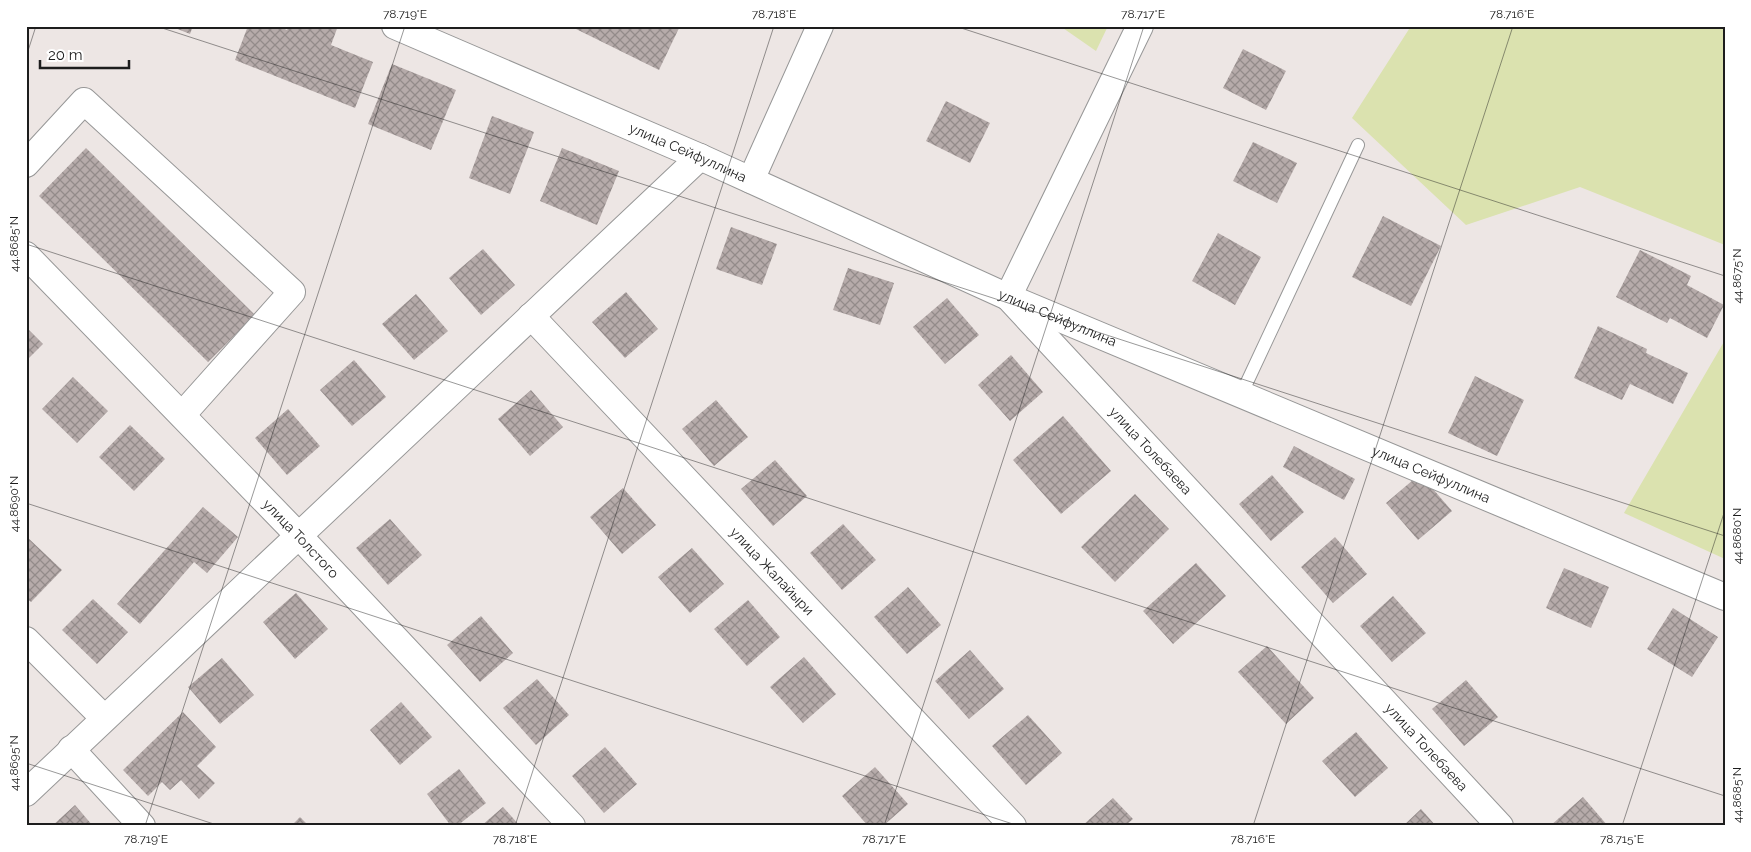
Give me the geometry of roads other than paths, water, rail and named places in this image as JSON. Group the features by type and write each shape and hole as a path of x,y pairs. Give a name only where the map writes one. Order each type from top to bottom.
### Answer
{"street":[{"name":"улица Сейфуллина","path":"395,26 700,157 1008,297 1725,597"},
{"path":"751,180 820,26"},
{"path":"1008,297 1140,26"},
{"path":"26,164 84,101 292,292 182,415"},
{"path":"30,784 71,749 700,157"},
{"name":"улица Толстого","path":"26,255 298,535 572,826"},
{"name":"улица Толебаева","path":"1008,297 1500,826"},
{"name":"улица Жалайыри","path":"531,316 1013,826"},
{"path":"26,640 104,718"},
{"path":"71,749 142,826"}],"lane":[{"path":"1241,394 1358,145"}]}
